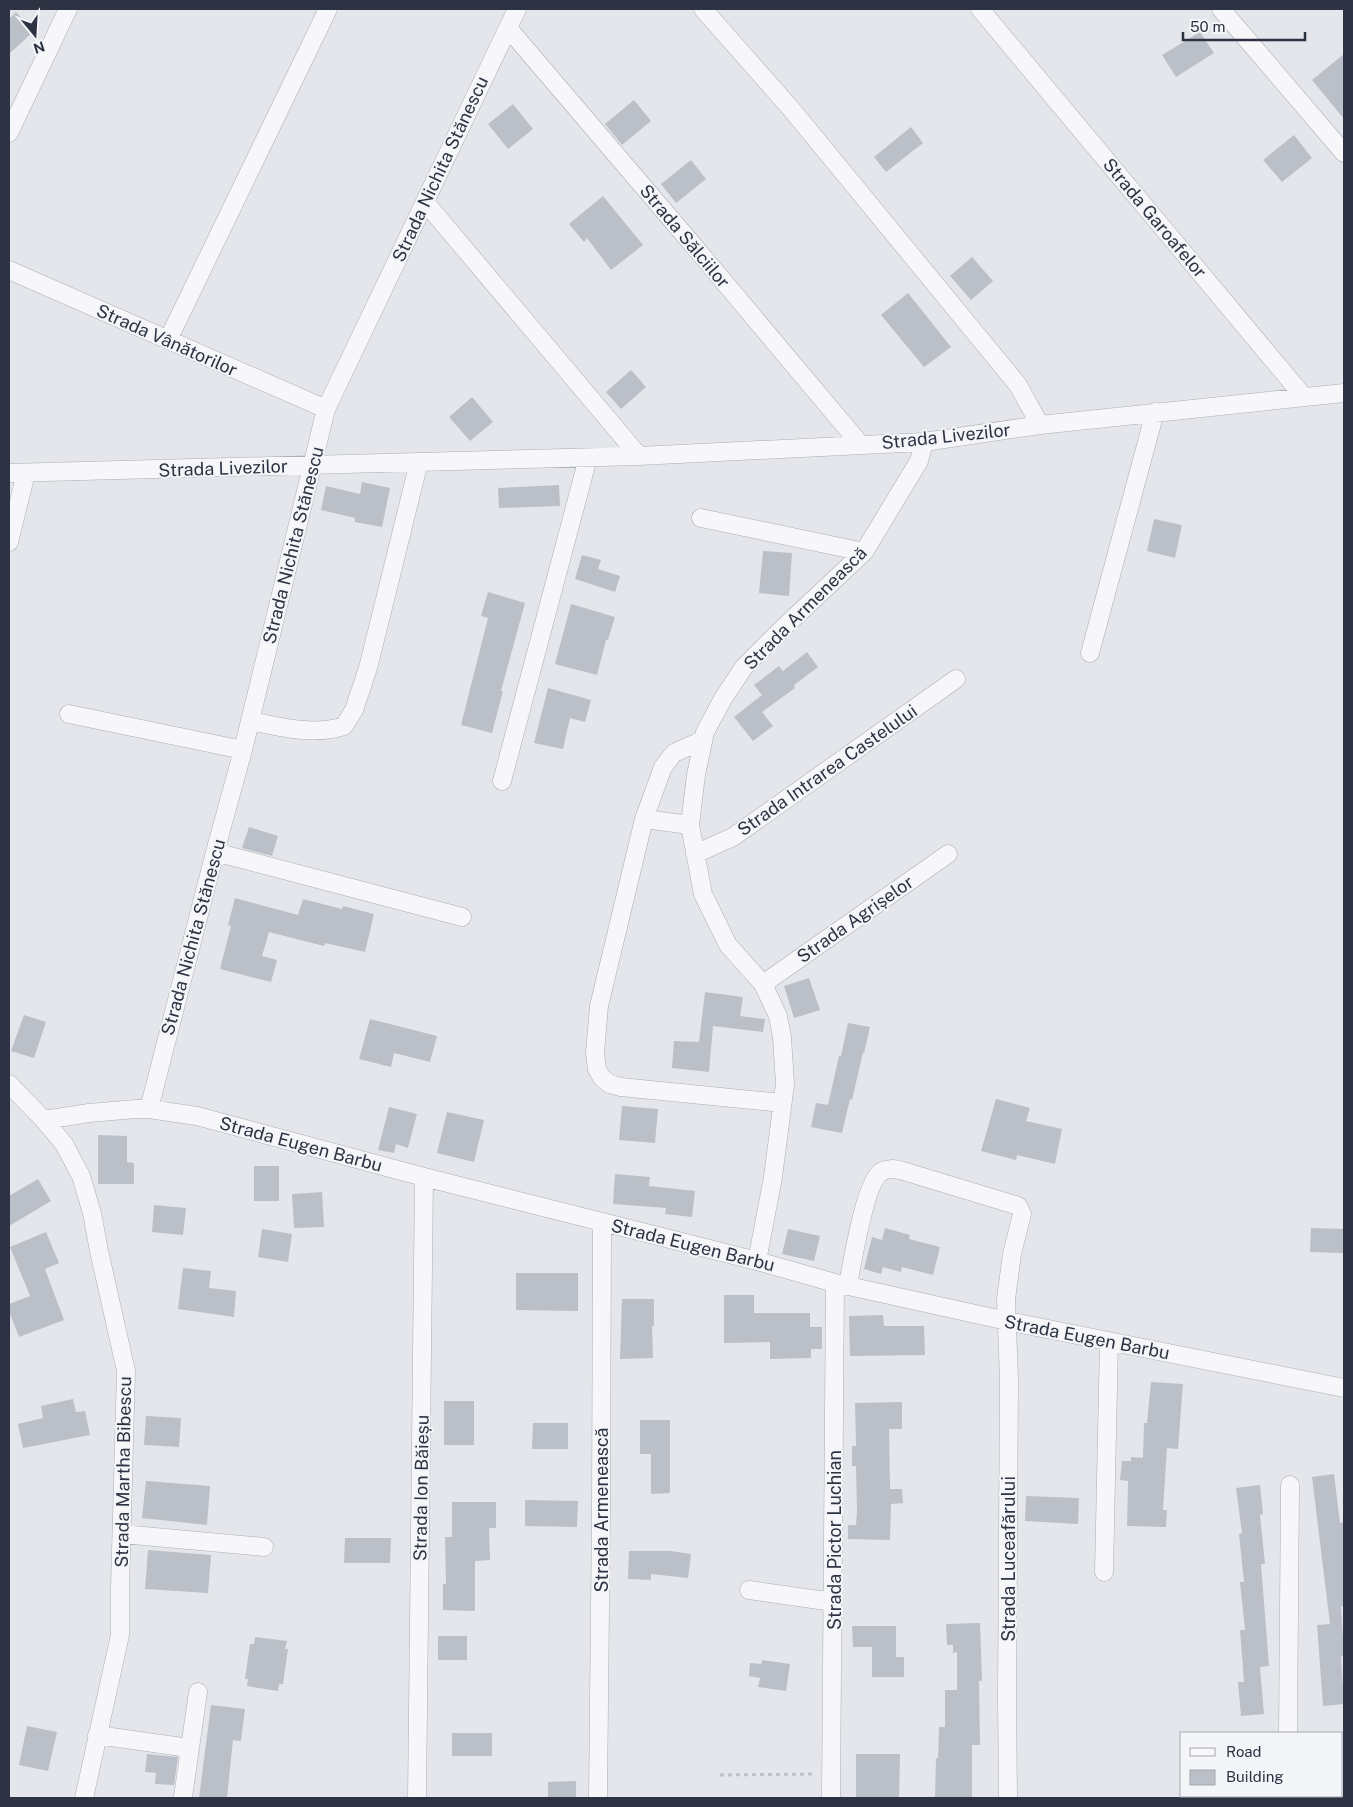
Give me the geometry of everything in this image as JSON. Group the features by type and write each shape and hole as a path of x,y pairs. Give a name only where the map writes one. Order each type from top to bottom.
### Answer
{"street":[{"path":"9,133 68,9"},
{"path":"168,340 328,9"},
{"name":"Strada Nichita Stănescu","path":"149,1109 215,852 244,750 326,409 517,9"},
{"path":"703,9 792,110 1018,384 1040,425"},
{"name":"Strada Garoafelor","path":"980,9 1304,397"},
{"path":"1221,9 1344,153"},
{"name":"Strada Sălciilor","path":"508,28 861,445"},
{"path":"425,202 639,456"},
{"name":"Strada Vânătorilor","path":"9,270 326,409"},
{"path":"1304,397 1344,393"},
{"name":"Strada Livezilor","path":"17,473 588,458 924,442 1040,425 1304,397"},
{"path":"1090,653 1155,412"},
{"name":"Strada Armenească","path":"757,1261 772,1177 785,1084 782,1037 778,1016 763,984 728,945 702,894 690,825 696,775 703,740 705,732 724,697 744,667 864,552 920,461 924,442"},
{"path":"502,781 588,458"},
{"path":"250,721 298,730 328,731 344,726 350,717 368,668 419,462"},
{"path":"9,542 17,473"},
{"path":"701,518 864,552"},
{"name":"Strada Intrarea Castelului","path":"695,854 733,837 956,679"},
{"path":"68,714 244,750"},
{"path":"703,740 674,754 668,760 663,767 644,819 599,1006 595,1053 597,1068 602,1078 610,1084 621,1087 782,1103"},
{"path":"644,819 690,825"},
{"path":"215,852 462,917"},
{"name":"Strada Agrișelor","path":"763,984 948,854"},
{"name":"Strada Martha Bibescu","path":"9,1084 64,1144 82,1176 92,1213 126,1372 120,1635 84,1798"},
{"name":"Strada Eugen Barbu","path":"44,1120 89,1113 149,1109 197,1116 424,1177 841,1284 1007,1321 1344,1388"},
{"name":"Strada Pictor Luchian","path":"831,1798 833,1602 841,1284 869,1194 876,1177 882,1171 890,1169 900,1170 1018,1206 1021,1210 1021,1221 1008,1275 1007,1321"},
{"name":"Strada Ion Băieșu","path":"417,1798 424,1177"},
{"name":"Strada Armenească","path":"598,1798 602,1222"},
{"name":"Strada Luceafărului","path":"1007,1321 1009,1380 1008,1798"},
{"path":"1104,1572 1109,1341"},
{"path":"1288,1732 1290,1485"},
{"path":"122,1534 264,1547"},
{"path":"749,1590 833,1602"},
{"path":"183,1797 198,1692"},
{"path":"97,1735 190,1748"}],"path":[{"path":"720,1776 832,1773"}],"building":[{"path":"16,12 34,31 9,54 9,19"},
{"path":"1200,32 1214,53 1176,77 1162,55"},
{"path":"1344,54 1344,119 1312,80"},
{"path":"634,100 651,121 622,145 605,124"},
{"path":"513,104 533,129 508,149 488,124"},
{"path":"911,127 923,143 886,172 874,157"},
{"path":"1294,135 1312,158 1282,182 1263,160"},
{"path":"691,160 706,179 676,203 661,184"},
{"path":"603,196 643,245 611,270 587,238 584,242 569,224"},
{"path":"972,257 993,281 971,300 950,276"},
{"path":"908,293 951,347 924,367 881,315"},
{"path":"631,370 646,387 621,409 606,392"},
{"path":"472,397 493,422 470,441 449,417"},
{"path":"362,482 390,488 382,527 355,522 355,518 321,510 326,486 360,494"},
{"path":"559,485 560,506 499,508 498,488"},
{"path":"1154,519 1182,525 1175,558 1147,551"},
{"path":"763,551 792,553 789,596 759,593"},
{"path":"582,555 601,560 598,569 620,576 615,592 575,579"},
{"path":"488,592 525,603 501,691 503,691 492,733 461,725 488,618 481,616"},
{"path":"571,604 615,617 608,640 606,640 597,675 555,664"},
{"path":"807,652 818,667 794,685 795,688 762,712 773,726 753,741 734,717 762,695 754,685 779,666 783,671"},
{"path":"548,688 591,700 585,722 570,718 563,749 534,743"},
{"path":"249,827 278,836 272,856 242,848"},
{"path":"235,898 298,915 303,899 342,909 343,906 374,914 365,952 325,943 324,946 269,932 262,956 277,960 271,982 220,969 231,926 228,925"},
{"path":"809,978 820,1010 794,1018 784,986"},
{"path":"705,992 743,997 740,1016 765,1019 763,1032 713,1026 709,1072 672,1068 674,1041 699,1042"},
{"path":"24,1015 46,1022 34,1058 11,1051"},
{"path":"370,1019 437,1036 430,1062 394,1053 391,1067 359,1059"},
{"path":"848,1023 870,1027 842,1133 811,1127 816,1103 828,1105"},
{"path":"996,1099 1030,1108 1026,1121 1062,1129 1055,1164 1017,1155 1016,1160 981,1151"},
{"path":"622,1106 658,1109 655,1143 619,1140"},
{"path":"389,1107 417,1114 408,1148 396,1144 394,1153 378,1150"},
{"path":"447,1112 484,1120 474,1162 437,1153"},
{"path":"98,1135 127,1136 127,1162 134,1163 134,1184 98,1184"},
{"path":"254,1166 279,1166 279,1201 254,1201"},
{"path":"615,1174 650,1177 649,1186 695,1191 692,1217 665,1214 666,1208 613,1204"},
{"path":"38,1179 51,1201 9,1226 9,1196"},
{"path":"322,1192 324,1227 294,1228 292,1194"},
{"path":"154,1205 186,1208 183,1235 152,1232"},
{"path":"885,1228 910,1235 909,1239 940,1247 933,1275 902,1267 901,1272 883,1267 881,1274 864,1269 872,1237 882,1240"},
{"path":"1311,1228 1344,1229 1343,1253 1310,1252"},
{"path":"262,1229 292,1234 288,1262 258,1257"},
{"path":"788,1229 820,1236 814,1261 782,1254"},
{"path":"46,1232 59,1263 45,1269 64,1320 19,1337 9,1311 9,1304 30,1296 10,1247"},
{"path":"183,1268 211,1271 209,1288 236,1291 234,1317 178,1309"},
{"path":"516,1273 578,1273 578,1311 516,1310"},
{"path":"724,1295 754,1295 754,1313 810,1313 810,1327 822,1327 822,1349 811,1349 811,1358 770,1359 770,1342 724,1343"},
{"path":"622,1299 654,1299 654,1326 652,1326 653,1358 620,1359"},
{"path":"883,1315 884,1326 924,1326 925,1355 850,1356 849,1316"},
{"path":"1151,1382 1183,1384 1178,1449 1167,1448 1163,1510 1167,1510 1166,1527 1127,1526 1128,1481 1120,1480 1122,1461 1131,1461 1131,1457 1143,1458 1144,1423 1147,1423"},
{"path":"73,1399 76,1412 85,1411 90,1435 23,1448 18,1424 43,1418 41,1406"},
{"path":"444,1401 474,1401 474,1445 444,1445"},
{"path":"902,1402 902,1429 889,1429 890,1489 902,1489 903,1503 891,1504 890,1540 848,1539 848,1525 856,1525 857,1511 856,1466 852,1466 852,1446 856,1446 855,1403"},
{"path":"146,1416 181,1418 179,1447 144,1445"},
{"path":"640,1420 670,1420 670,1493 651,1494 651,1454 640,1454"},
{"path":"533,1423 568,1423 568,1449 532,1449"},
{"path":"1334,1474 1340,1523 1344,1522 1344,1606 1341,1606 1344,1656 1341,1656 1344,1704 1323,1706 1317,1625 1330,1624 1312,1477"},
{"path":"146,1481 210,1486 207,1525 142,1518"},
{"path":"1260,1485 1263,1514 1260,1515 1265,1564 1261,1564 1269,1666 1260,1667 1264,1714 1241,1716 1238,1682 1244,1682 1240,1630 1245,1630 1240,1582 1244,1582 1239,1534 1242,1533 1236,1488"},
{"path":"1026,1496 1079,1498 1078,1524 1025,1521"},
{"path":"525,1500 578,1501 577,1527 525,1526"},
{"path":"452,1502 496,1502 496,1528 489,1528 490,1560 475,1561 475,1611 443,1610 443,1584 446,1584 445,1537 452,1537"},
{"path":"345,1538 391,1538 390,1563 344,1563"},
{"path":"148,1550 211,1555 208,1593 145,1589"},
{"path":"629,1551 671,1551 691,1554 688,1578 651,1574 651,1580 628,1579"},
{"path":"980,1623 982,1681 979,1681 980,1745 972,1745 972,1798 935,1798 939,1727 945,1727 945,1690 957,1690 957,1652 953,1653 953,1645 947,1645 946,1624"},
{"path":"852,1626 896,1626 896,1657 904,1657 904,1677 872,1677 872,1647 853,1647"},
{"path":"438,1636 467,1636 467,1660 438,1660"},
{"path":"255,1637 287,1641 285,1649 288,1649 283,1684 279,1684 278,1691 247,1686 248,1679 245,1679 250,1644 254,1644"},
{"path":"762,1660 790,1664 786,1691 758,1687 760,1678 749,1676 750,1663 761,1664"},
{"path":"211,1705 245,1709 241,1741 233,1740 227,1798 199,1798"},
{"path":"27,1726 57,1732 48,1771 19,1765"},
{"path":"452,1733 492,1733 492,1756 452,1756"},
{"path":"147,1754 178,1757 174,1785 155,1784 156,1773 145,1772"},
{"path":"856,1754 900,1754 899,1798 856,1798"},
{"path":"576,1781 576,1798 548,1798 548,1782"}]}
